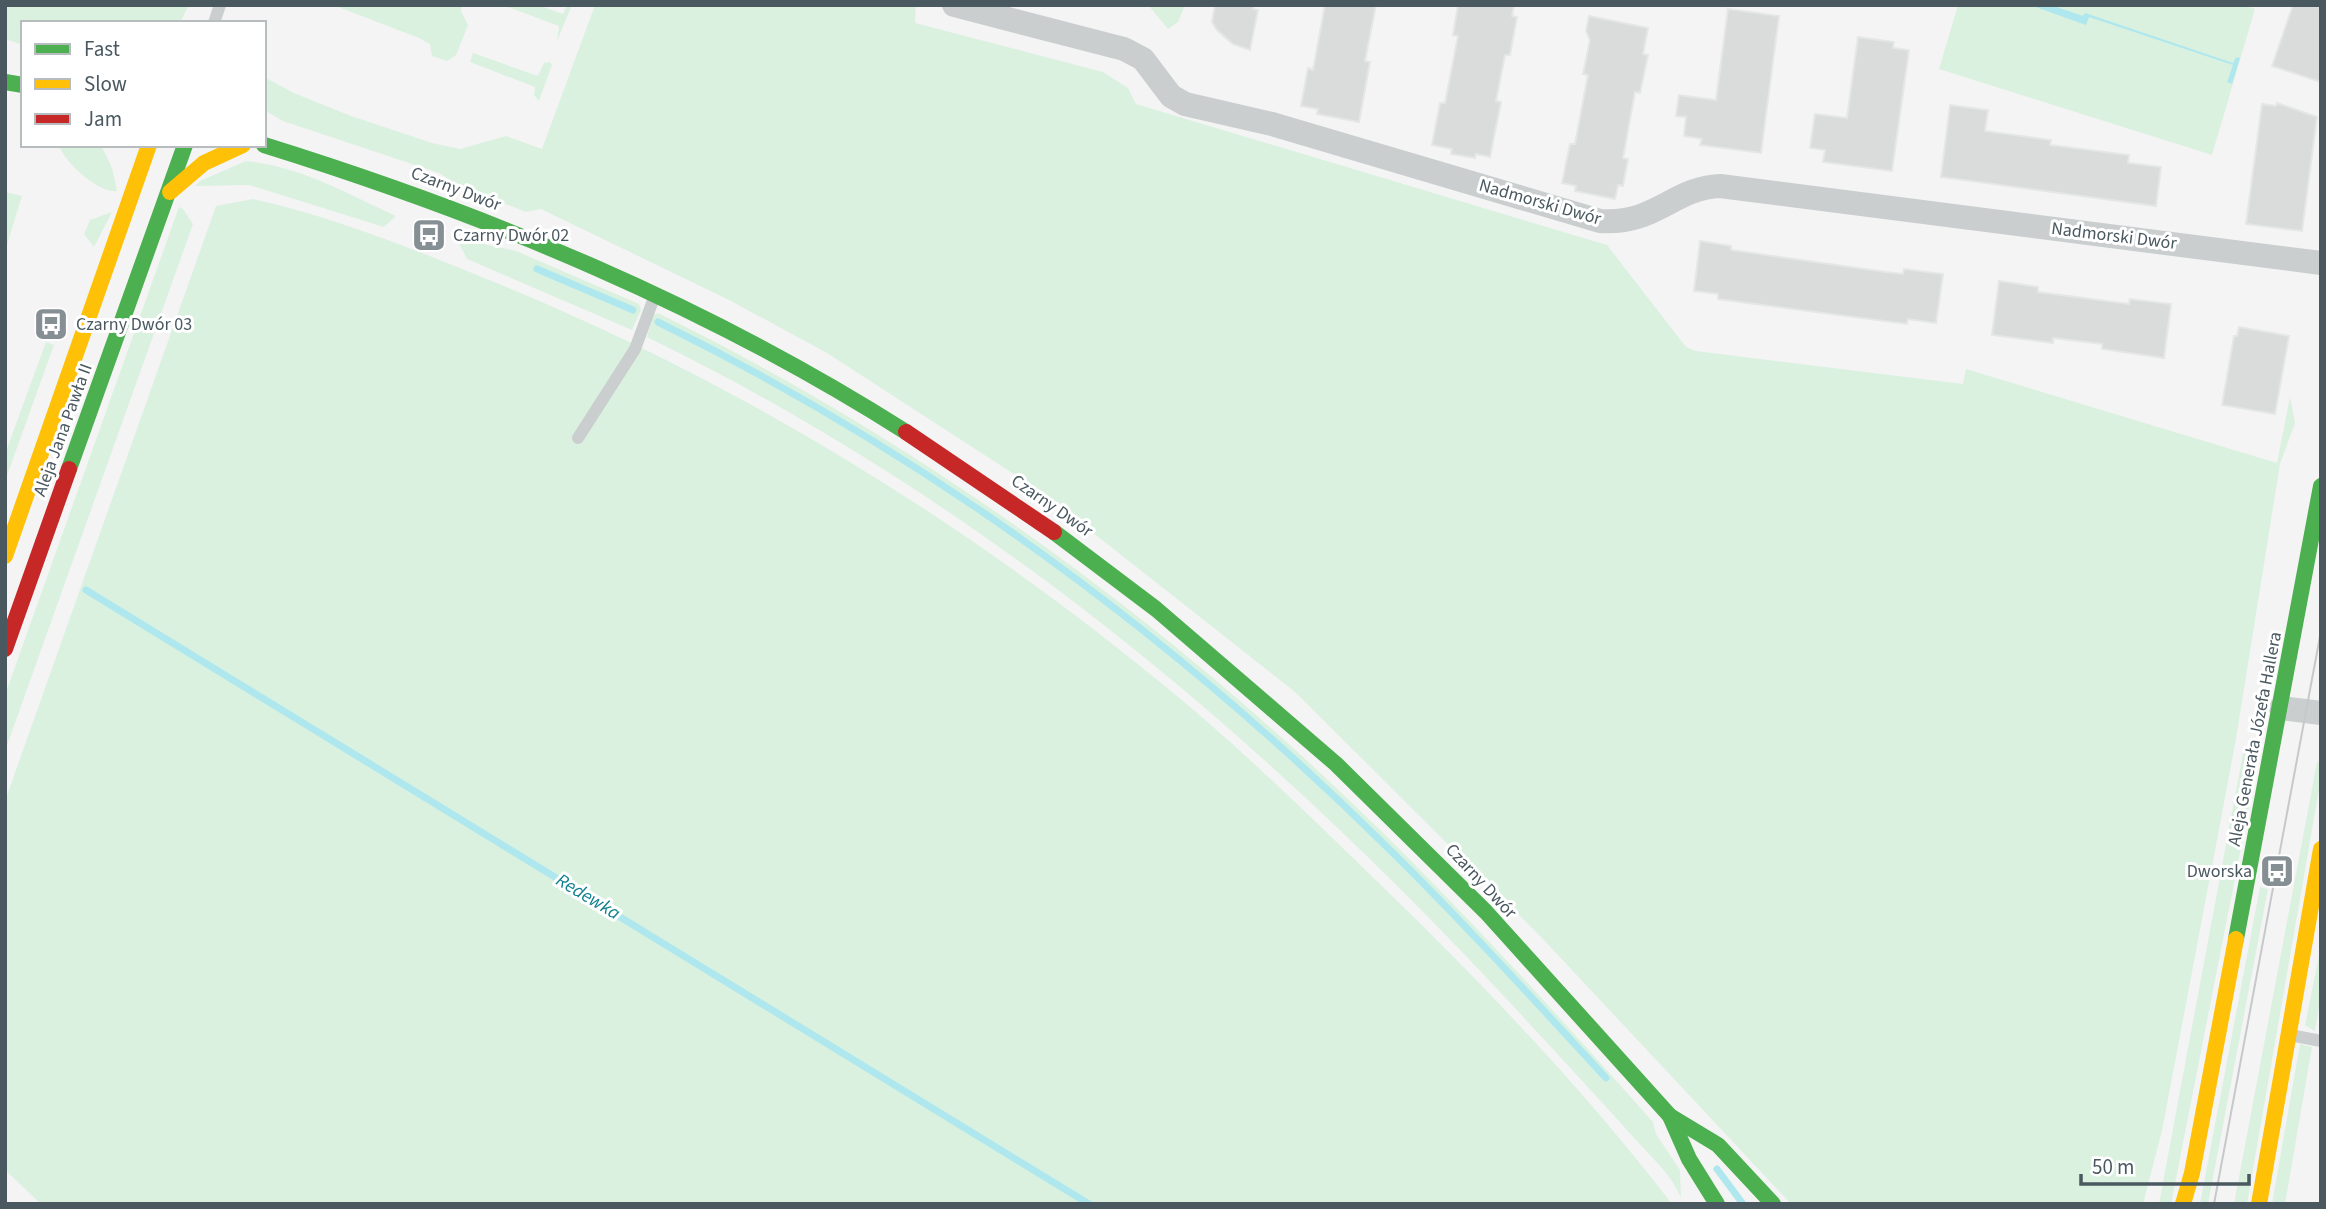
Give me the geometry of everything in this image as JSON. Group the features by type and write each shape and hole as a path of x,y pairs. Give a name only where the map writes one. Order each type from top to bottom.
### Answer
{"main road":[{"name":"Czarny Dwór","path":"266,146 452,207 656,293 809,373 889,420 1026,511 1167,617 1295,726 1424,849 1670,1115 1718,1145 1773,1204"},
{"name":"Aleja Jana Pawła II","path":"5,556 148,147"},
{"name":"Aleja Jana Pawła II","path":"5,649 14,594 184,147"},
{"path":"168,194 194,167 220,152 236,147"},
{"name":"Aleja Generała Józefa Hallera","path":"2183,1204 2197,1146 2321,486"},
{"path":"2259,1204 2321,849"},
{"name":"Czarny Dwór","path":"1670,1115 1689,1159 1717,1204"}],"street":[{"name":"Nadmorski Dwór","path":"954,5 1124,49 1143,59 1171,96 1185,104 1272,124 1600,221 1642,218 1689,193 1720,186 2321,263"},
{"path":"2281,708 2321,713"}],"lane":[{"path":"578,439 635,349 641,326 656,293"},
{"path":"2288,1035 2321,1041"}],"green space":[{"path":"5,5 189,5 181,21 21,21 21,44 5,39"},
{"path":"333,5 462,5 461,11 468,25 456,55 447,61 432,56 430,44 419,38"},
{"path":"503,5 538,5 563,14 567,5 572,5 557,41 559,26"},
{"path":"595,5 916,5 915,23 1103,72 1128,88 1136,104 1607,245 1686,347 1696,351 1963,384 1966,369 2277,463 2290,397 2295,423 2280,464 2236,739 2162,1131 2143,1204 1791,1204 1542,938 1295,692 1040,491 827,353 729,300 541,209 526,212 458,185 439,173 283,121 266,111 266,78 294,93 351,116 432,143 460,149 506,136 542,149"},
{"path":"1148,5 1185,5 1178,22 1168,29"},
{"path":"1958,5 2243,5 2255,9 2212,155 1939,69"},
{"path":"473,53 538,76 544,63 550,62 552,65 539,101 534,95 535,87 470,62"},
{"path":"60,147 102,147 112,168 117,191 110,191 83,176"},
{"path":"246,161 305,175 396,216 384,227 249,185 195,186 200,181"},
{"path":"5,192 22,196 5,251"},
{"path":"253,199 380,237 594,325 770,415 856,466 1021,575 1177,696 1257,766 1334,839 1534,1041 1605,1121 1672,1204 41,1204 5,1170 5,801 216,206"},
{"path":"179,207 193,224 5,751 5,695"},
{"path":"112,212 94,247 84,234 90,220"},
{"path":"456,238 516,251 639,304 641,310 632,330 467,259"},
{"path":"658,313 839,411 1012,523 1176,647 1255,714 1373,823 1456,906 1653,1122 1656,1134 1680,1170 1681,1198 1661,1167 1440,929 1339,829 1234,733 1126,643 1014,557 897,478 775,404 647,337 653,315"},
{"path":"46,342 54,345 5,481 5,454"},
{"path":"2244,748 2260,751 2171,1204 2159,1204"},
{"path":"2317,762 2321,763 2321,778 2247,1204 2234,1204"},
{"path":"2260,887 2268,889 2208,1204 2200,1204"},
{"path":"2321,946 2321,995 2315,1031 2305,1025"},
{"path":"2300,1044 2312,1047 2285,1204 2272,1204"}],"water":[{"path":"2030,5 2051,5 2083,16 2085,13 2233,63 2236,57 2240,58 2232,84 2227,82 2233,65 2089,17 2086,25"}],"building":[{"path":"1215,5 1254,5 1253,9 1258,10 1250,50 1233,44 1217,30 1212,22"},
{"path":"1325,5 1376,5 1365,61 1370,62 1359,122 1317,114 1318,109 1301,106 1308,68 1313,70"},
{"path":"1458,5 1514,5 1512,16 1517,17 1510,55 1505,55 1496,101 1501,102 1490,157 1476,154 1475,158 1451,154 1452,149 1432,145 1440,103 1445,103 1458,36 1453,35"},
{"path":"2293,5 2321,5 2321,82 2272,66"},
{"path":"1728,9 1779,16 1761,153 1700,145 1702,139 1684,136 1686,117 1676,116 1679,95 1716,100"},
{"path":"1589,16 1648,28 1643,54 1648,55 1640,93 1635,92 1623,158 1628,159 1623,186 1618,185 1615,199 1575,191 1576,186 1562,183 1570,144 1575,144 1588,75 1583,74 1590,40 1586,31"},
{"path":"1858,37 1894,42 1893,48 1909,50 1892,171 1823,162 1825,150 1810,148 1815,114 1847,118"},
{"path":"2277,103 2317,117 2302,231 2246,224 2262,104 2276,106"},
{"path":"1950,105 1988,110 1985,131 2051,140 2050,145 2129,155 2128,163 2161,167 2156,206 1941,177"},
{"path":"1700,241 1731,246 1731,250 1886,272 1903,274 1904,269 1943,274 1936,323 1908,319 1907,324 1718,299 1718,294 1694,291"},
{"path":"1999,281 2038,287 2038,292 2129,304 2130,299 2171,304 2164,358 2102,349 2102,344 2053,338 2053,343 1992,335"},
{"path":"2239,327 2289,336 2275,414 2222,405 2234,336 2237,336"}],"waterway":[{"path":"537,269 633,310"},
{"path":"658,322 759,374 857,431 953,492 1136,625 1224,697 1391,851 1606,1078"},
{"name":"Redewka","path":"86,590 1089,1204"},
{"path":"1717,1169 1743,1204"}],"tram line":[{"path":"2214,1204 2321,631"}],"traffic: fast":[{"path":"5,82 21,85"},
{"path":"266,146 431,202 594,267 753,343 906,432"},
{"path":"69,469 184,147"},
{"path":"2236,939 2321,486"},
{"path":"1054,532 1156,609 1336,764 1486,912 1670,1116 1718,1145 1773,1204"},
{"path":"1670,1116 1689,1159 1717,1204"}],"traffic: slow":[{"path":"5,556 148,147"},
{"path":"170,192 204,163 239,147"},
{"path":"2259,1204 2321,849"},
{"path":"2183,1204 2192,1173 2236,939"}],"traffic: jam":[{"path":"906,432 1054,532"},
{"path":"5,649 69,469"}],"place":[{"name":"Czarny Dwór 02","path":"429,235"},
{"name":"Czarny Dwór 03","path":"51,324"},
{"name":"Dworska","path":"2277,871"}]}
